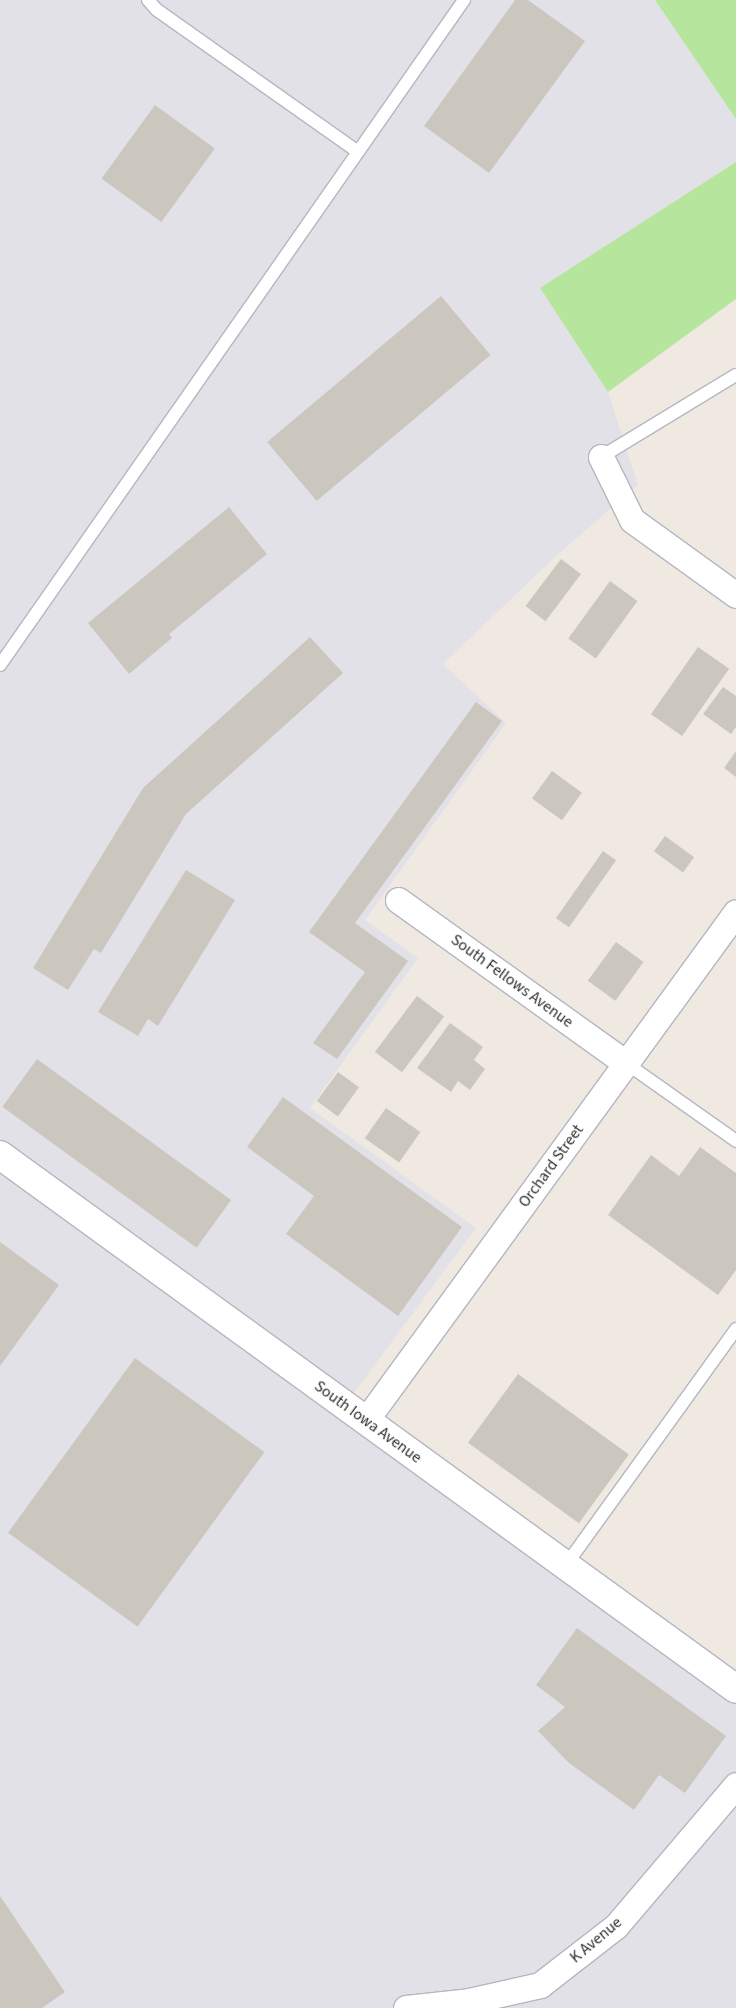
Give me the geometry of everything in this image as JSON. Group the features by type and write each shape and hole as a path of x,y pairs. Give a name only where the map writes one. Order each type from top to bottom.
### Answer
{"main road":[{"name":"South Iowa Avenue","path":"0,1155 736,1689"}],"street":[{"path":"601,457 632,520 736,595"},
{"name":"South Fellows Avenue","path":"398,900 626,1063"},
{"name":"Orchard Street","path":"366,1420 736,912"},
{"name":"K Avenue","path":"406,2008 469,2001 540,1985 616,1926 736,1785"}],"lane":[{"path":"148,0 157,10 358,152"},
{"path":"0,665 464,0"},
{"path":"601,457 736,375"},
{"path":"626,1063 736,1141"},
{"path":"566,1565 736,1329"}],"shaded area":[{"path":"0,0 655,0 736,119 736,162 540,288 608,392 638,485 556,556 443,664 506,723 365,920 418,958 310,1108 476,1228 345,1405 736,1689 736,2008 0,2008"}],"green space":[{"path":"655,0 736,0 736,119"},
{"path":"736,162 736,299 608,392 540,288"}],"building":[{"path":"515,0 528,0 585,41 489,173 424,126"},
{"path":"155,105 215,148 161,222 102,179"},
{"path":"441,296 490,355 317,501 267,442"},
{"path":"229,507 267,554 169,634 172,638 129,674 88,623"},
{"path":"561,559 581,574 545,621 525,606"},
{"path":"610,581 638,601 596,658 568,638"},
{"path":"310,637 343,673 186,814 101,953 94,949 68,990 33,968 143,788"},
{"path":"698,647 729,669 682,736 651,714"},
{"path":"723,687 736,696 736,727 731,734 703,714"},
{"path":"476,702 502,721 355,923 408,961 337,1059 313,1043 365,972 309,932"},
{"path":"736,751 736,777 724,768"},
{"path":"552,771 582,793 562,820 532,799"},
{"path":"665,836 694,857 683,873 654,851"},
{"path":"603,851 616,860 569,927 556,918"},
{"path":"186,870 235,900 158,1026 148,1019 138,1036 98,1012"},
{"path":"616,942 644,962 615,1001 588,981"},
{"path":"417,996 444,1016 402,1072 375,1052"},
{"path":"450,1023 483,1047 474,1060 485,1069 470,1090 458,1081 451,1092 417,1068"},
{"path":"37,1059 231,1200 196,1248 2,1107"},
{"path":"338,1072 359,1087 338,1116 317,1101"},
{"path":"283,1097 462,1227 398,1316 286,1234 314,1196 247,1147"},
{"path":"386,1108 420,1132 399,1162 365,1138"},
{"path":"700,1147 736,1173 736,1270 718,1295 608,1215 651,1155 679,1176"},
{"path":"0,1242 59,1285 0,1366"},
{"path":"135,1358 264,1452 137,1627 8,1533"},
{"path":"518,1374 629,1455 579,1523 468,1443"},
{"path":"577,1628 726,1736 685,1793 659,1775 634,1810 569,1763 538,1731 565,1707 536,1685"},
{"path":"0,1896 65,1992 42,2008 0,2008"}]}
